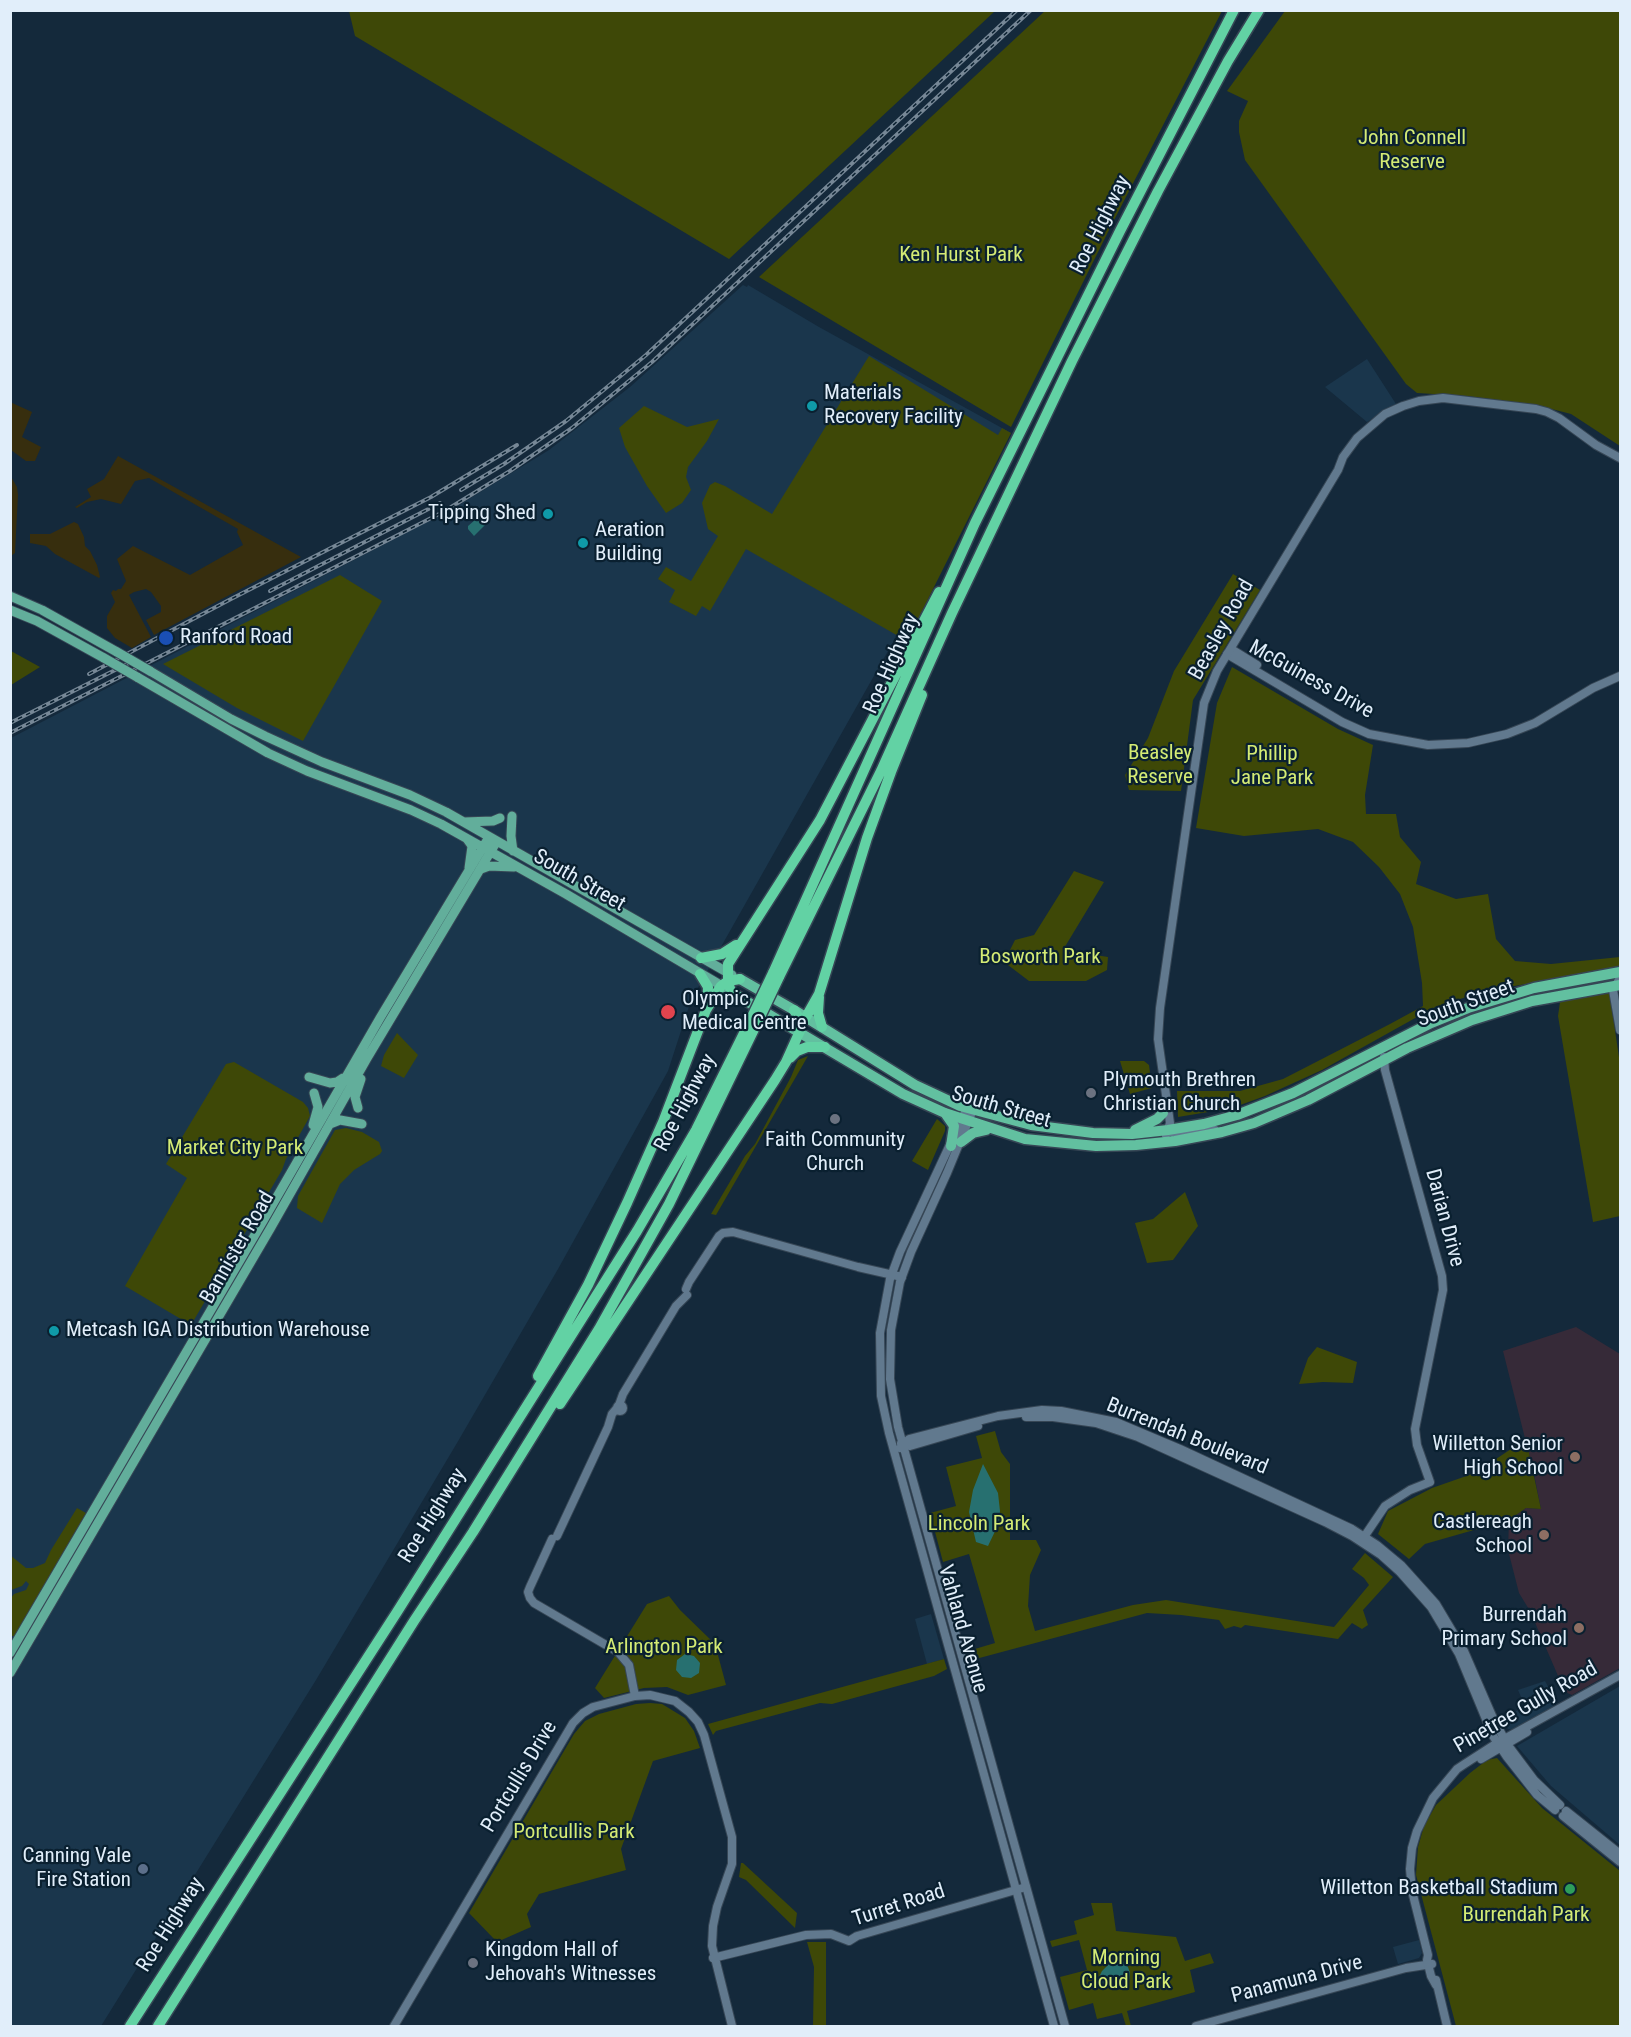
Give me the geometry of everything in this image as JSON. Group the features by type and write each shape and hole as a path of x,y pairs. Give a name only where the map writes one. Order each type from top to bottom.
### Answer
{"highway":[{"name":"Roe Highway","path":"776,975 975,523 1120,231 1234,10"},
{"name":"Roe Highway","path":"158,2026 522,1455 599,1329 669,1204 776,975 880,771 952,613 1072,361 1158,191 1228,61 1259,10"},
{"path":"706,1010 727,983 728,964 820,820 975,523"},
{"path":"522,1455 571,1389 786,1062 802,1024 819,994 867,838 952,613"},
{"path":"701,958 729,951 745,936"},
{"name":"South Street","path":"727,983 740,979 794,1010 802,1024 825,1047 903,1094 945,1113 1025,1139 1096,1146 1154,1144 1191,1139 1254,1123 1291,1108 1381,1058 1431,1023 1468,1008 1534,988 1620,972"},
{"path":"513,1427 549,1354 588,1285 663,1122 706,1010 708,987 700,974"},
{"name":"South Street","path":"727,983 786,1023 822,1027 915,1085 970,1109 1031,1125 1093,1133 1124,1134 1168,1130 1215,1121 1268,1104 1450,1028 1501,1010 1619,983"},
{"path":"819,994 818,1013 822,1027"},
{"name":"Roe Highway","path":"130,2026 397,1612 643,1221 696,1130 755,1019"},
{"path":"786,1062 797,1051 807,1047 825,1047"},
{"path":"945,1113 954,1126 956,1144 973,1132 989,1129"},
{"path":"1124,1134 1148,1124 1163,1113"},
{"path":"125,2026 176,1954"},
{"path":"163,2026 176,1996"}],"main road":[{"name":"Beasley Road","path":"1168,1130 1170,1123 1158,1040 1160,1008 1203,703 1229,651 1338,470 1361,440 1384,420 1404,410 1435,403 1535,413 1548,417 1593,448 1620,459"},
{"path":"10,596 52,615 231,719 322,762 410,795 493,839"},
{"path":"10,610 37,621 104,658 268,753 308,771 411,810 487,850"},
{"path":"512,816 513,851"},
{"path":"464,822 494,821 500,818"},
{"path":"465,837 472,846 469,873"},
{"name":"South Street","path":"493,839 701,958 727,983"},
{"name":"Bannister Road","path":"10,1653 426,940 493,839"},
{"name":"South Street","path":"487,850 700,974 727,983"},
{"name":"Bannister Road","path":"11,1669 481,869 487,850"},
{"path":"481,869 489,866 517,867"},
{"path":"1600,975 1619,983 1620,1030"},
{"name":"Beasley Road","path":"1158,1040 1154,1050 1163,1113 1168,1130"},
{"path":"358,1108 355,1097 364,1073 362,1068"},
{"path":"309,1077 337,1083 347,1074"},
{"path":"311,1136 311,1128 316,1120 318,1107 314,1093"},
{"name":"Vahland Avenue","path":"970,1109 901,1279 889,1348 892,1398 1065,2026"},
{"path":"330,1124 340,1120 362,1124"},
{"path":"1154,1144 1165,1136 1168,1130 1177,1135 1205,1130 1222,1132"},
{"name":"Vahland Avenue","path":"956,1144 921,1205 891,1276 881,1324 879,1354 881,1396 890,1437 1054,2026"},
{"name":"Burrendah Boulevard","path":"903,1444 910,1446 988,1423 1020,1418 1053,1417 1096,1423 1138,1437 1362,1539 1401,1565 1436,1604 1464,1651 1502,1743 1561,1810 1620,1862"},
{"path":"890,1437 903,1444 898,1454 898,1463"},
{"name":"Pinetree Gully Road","path":"1447,2026 1436,1985 1431,1976 1412,1891 1410,1869 1412,1848 1420,1820 1442,1786 1457,1769 1620,1675"},
{"name":"Pinetree Gully Road","path":"1502,1743 1620,1679"},
{"name":"Burrendah Boulevard","path":"1588,1832 1620,1854"}],"street":[{"name":"McGuiness Drive","path":"1229,651 1342,722 1369,734 1407,743 1428,745 1457,745 1488,740 1526,727 1593,688 1620,676"},
{"name":"Darian Drive","path":"1362,1539 1385,1506 1410,1490 1430,1482 1417,1446 1415,1429 1443,1284 1381,1058"},
{"path":"634,1696 629,1665 618,1652 534,1603 528,1592 619,1408 623,1394 687,1291 689,1282 719,1236 733,1232 901,1279"},
{"name":"Portcullis Drive","path":"394,2026 573,1723 593,1707 634,1696 655,1695 675,1701 698,1722 704,1735 732,1837 733,1852 728,1880 712,1926 714,1958 732,2026"},
{"name":"Turret Road","path":"714,1958 806,1935 831,1934 849,1941 857,1936 1026,1887"},
{"name":"Panamuna Drive","path":"1196,2026 1429,1960"}],"shaded area":[{"path":"743,285 747,287 748,285 1011,433 691,1000 668,1071 558,1269 316,1680 101,2026 11,2026 11,738 454,508 549,450 630,387"},
{"path":"1367,359 1396,404 1367,422 1325,387"},
{"path":"484,518 490,520 474,536 468,526 475,520"},
{"path":"1576,1327 1620,1354 1620,1668 1572,1695 1565,1692 1530,1611 1519,1593 1508,1550 1509,1520 1526,1508 1541,1509 1503,1351"},
{"path":"983,1464 998,1493 1000,1511 999,1523 988,1546 976,1542 969,1512 973,1490"},
{"path":"931,1614 944,1659 927,1664 915,1619"},
{"path":"685,1654 694,1656 700,1663 699,1673 691,1678 682,1677 676,1670 677,1660"},
{"path":"1545,1681 1557,1703 1555,1708 1514,1730 1508,1729 1502,1719 1525,1706 1518,1690"},
{"path":"1620,1686 1620,1845 1551,1786 1517,1746"},
{"path":"1419,1940 1422,1953 1419,1958 1398,1964 1393,1947"},
{"path":"1118,1960 1124,1962 1130,1973 1129,1981 1119,1989 1102,1983 1099,1977 1111,1962"}],"green space":[{"path":"349,10 995,11 729,259 355,36"},
{"name":"Ken Hurst Park","path":"1046,10 1222,11 1011,427 759,277"},
{"name":"John Connell Reserve","path":"1285,11 1620,11 1620,446 1571,414 1536,405 1467,396 1417,393 1406,384 1245,160 1239,121 1248,101 1227,91"},
{"path":"869,356 998,435 1002,428 1011,433 907,641 746,549 710,611 702,606 696,616 669,602 675,590 658,579 666,567 691,581 718,536 708,529 702,503 710,485 715,482 725,486 772,514"},
{"path":"644,406 687,427 719,419 707,441 688,467 686,477 691,490 682,503 666,513 647,486 625,447 619,428"},
{"name":"Beasley Reserve","path":"1233,574 1260,590 1193,700 1181,791 1129,790 1125,775 1148,738 1174,671"},
{"path":"340,575 382,601 303,741 237,708 163,664"},
{"path":"11,651 40,667 11,685"},
{"name":"Phillip Jane Park","path":"1232,667 1338,729 1373,745 1365,795 1366,814 1396,814 1400,837 1421,862 1416,884 1456,899 1488,894 1496,939 1515,961 1551,964 1620,957 1620,968 1485,991 1435,1007 1322,1070 1265,1096 1232,1108 1178,1117 1177,1091 1240,1091 1283,1079 1423,1006 1422,983 1413,927 1400,894 1379,867 1353,842 1318,829 1244,836 1196,828 1217,703"},
{"name":"Bosworth Park","path":"1074,871 1104,882 1063,950 1108,957 1107,970 1086,981 1029,981 1004,962 1015,940 1034,935"},
{"path":"1609,990 1620,1064 1620,1216 1593,1222 1558,1016 1560,1002"},
{"path":"397,1033 418,1055 404,1078 381,1066 384,1055"},
{"path":"808,1056 716,1215 711,1214 745,1156 755,1144 798,1060"},
{"path":"1120,1061 1144,1061 1149,1065 1152,1088 1130,1094"},
{"name":"Market City Park","path":"234,1062 303,1102 310,1116 282,1170 191,1325 125,1286 187,1178 166,1164 226,1064"},
{"path":"937,1119 945,1126 945,1131 928,1170 912,1161"},
{"path":"346,1128 362,1132 379,1142 382,1151 354,1170 340,1184 322,1223 297,1208 298,1196 335,1130"},
{"path":"1185,1192 1198,1226 1173,1260 1147,1263 1135,1223 1153,1219"},
{"path":"1317,1347 1357,1362 1353,1383 1299,1384 1308,1358"},
{"name":"Lincoln Park","path":"995,1431 1001,1452 1010,1464 1010,1540 1036,1540 1041,1550 1030,1575 1028,1606 1035,1631 1133,1605 1166,1600 1334,1627 1369,1585 1352,1569 1365,1553 1393,1577 1363,1610 1368,1625 1362,1629 1352,1623 1338,1639 1245,1625 1241,1628 1234,1626 1225,1629 1219,1620 1147,1613 972,1660 968,1651 995,1643 969,1554 943,1562 930,1513 956,1506 946,1467 982,1458 976,1436"},
{"path":"1526,1439 1541,1509 1526,1508 1509,1520 1425,1544 1409,1559 1378,1534 1388,1511 1432,1488 1475,1473"},
{"path":"77,1508 86,1513 15,1636 11,1636 11,1598 14,1594 26,1590 29,1584 26,1581 22,1586 11,1590 10,1555 26,1568 45,1563"},
{"name":"Arlington Park","path":"669,1596 715,1644 726,1685 688,1695 667,1687 644,1688 604,1698 595,1688 647,1604"},
{"path":"944,1659 947,1669 934,1676 832,1704 820,1703 716,1731 713,1735 708,1724"},
{"name":"Portcullis Park","path":"636,1704 662,1704 685,1718 694,1731 700,1748 653,1761 621,1849 626,1870 539,1894 527,1914 531,1927 497,1942 469,1913 574,1734 585,1721 599,1714"},
{"name":"Burrendah Park","path":"1497,1758 1542,1808 1620,1871 1620,2026 1456,2026 1416,1875 1418,1847 1424,1826 1436,1805 1470,1773 1487,1760"},
{"path":"741,1863 797,1913 795,1928 746,1880 739,1877"},
{"name":"Morning Cloud Park","path":"1091,1903 1112,1903 1116,1931 1176,1937 1185,1961 1210,1953 1214,1963 1190,1970 1195,1992 1127,2011 1131,2026 1126,2026 1122,2013 1097,2019 1093,2003 1069,2010 1060,1977 1087,1970 1079,1940 1052,1947 1050,1941 1077,1934 1074,1921 1094,1915"},
{"path":"807,1942 826,1942 826,2026 813,2026 814,1967"}],"sand":[{"path":"10,402 32,412 22,437 41,447 35,461 26,461 11,450"},
{"path":"118,456 301,557 154,635 146,620 161,612 161,606 146,589 134,592 129,595 151,637 132,648 115,638 107,628 107,616 115,602 111,593 113,590 121,589 126,581 117,559 133,546 190,575 243,545 237,532 238,529 149,478 135,481 121,504 101,499 75,507 91,497 87,489 104,479"},
{"path":"10,475 17,487 18,495 15,553 11,556"},
{"path":"74,522 78,524 85,546 97,565 99,578 55,554 46,546 30,543 30,534 50,534"}],"railway":[{"path":"461,490 504,464 566,421 646,355 1017,10"},
{"path":"10,733 443,512 510,471 572,428 652,362 1031,10"},
{"path":"89,674 431,497 517,445"},
{"path":"270,591 440,503"},
{"path":"10,723 131,662"}],"place":[{"name":"Materials Recovery Facility","path":"812,406"},
{"name":"Tipping Shed","path":"548,514"},
{"name":"Aeration Building","path":"583,543"},
{"name":"Ranford Road","path":"166,638"},
{"name":"Olympic Medical Centre","path":"668,1012"},
{"name":"Plymouth Brethren Christian Church","path":"1091,1093"},
{"name":"Faith Community Church","path":"835,1119"},
{"name":"Metcash IGA Distribution Warehouse","path":"54,1331"},
{"name":"Willetton Senior High School","path":"1575,1457"},
{"name":"Castlereagh School","path":"1544,1535"},
{"name":"Burrendah Primary School","path":"1579,1628"},
{"name":"Canning Vale Fire Station","path":"143,1869"},
{"name":"Willetton Basketball Stadium","path":"1570,1889"},
{"name":"Kingdom Hall of Jehovah's Witnesses","path":"473,1963"}]}
